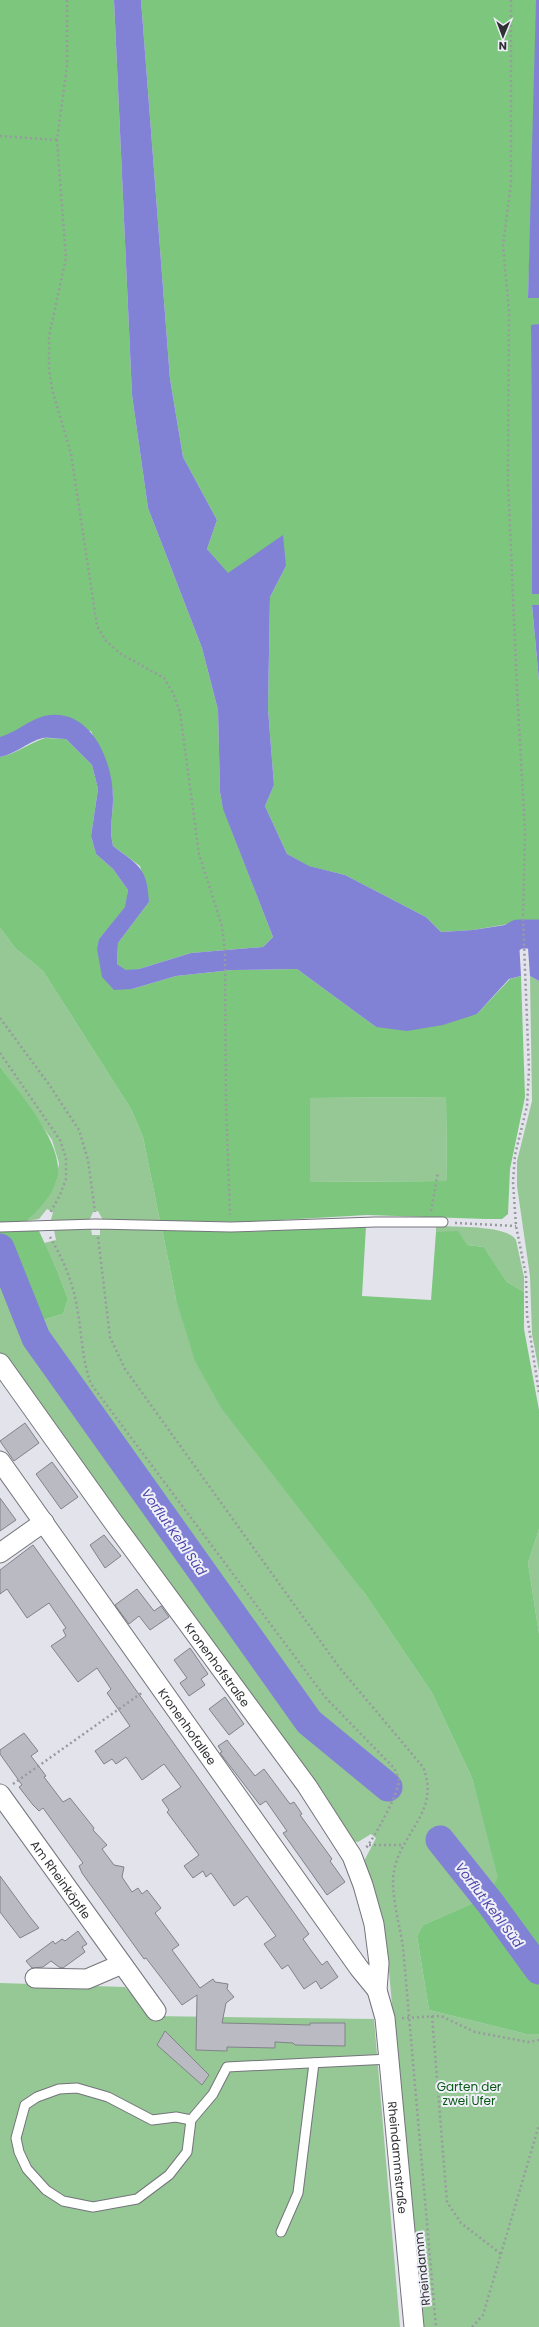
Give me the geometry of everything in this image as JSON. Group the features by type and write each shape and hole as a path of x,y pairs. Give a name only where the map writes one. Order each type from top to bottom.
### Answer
{"street":[{"name":"Kronenhofstraße","path":"0,1363 111,1519 307,1786 352,1856 363,1885 374,1924 379,1963 377,1990"},
{"name":"Kronenhofallee","path":"0,1461 155,1683 359,1968 377,1990"},
{"path":"0,1553 44,1522"},
{"name":"Am Rheinköpfle","path":"3,1792 156,2011"},
{"path":"35,1978 87,1979 122,1964"},
{"name":"Rheindammstraße","path":"377,1990 385,2018 390,2060 414,2327"}],"lane":[{"path":"1,1227 96,1224 231,1228 375,1222 443,1222"},
{"path":"191,2120 176,2117 152,2120 108,2097 77,2088 59,2090 37,2097 25,2105 16,2138 19,2152 27,2169 46,2190 63,2201 93,2207 138,2199 169,2175 187,2152 191,2120 213,2094 227,2067 390,2060"},
{"path":"280,2232 298,2193 308,2127 314,2063"}],"path":[{"path":"68,0 67,66 57,140 66,258 49,336 49,369 52,389 71,454 97,626 106,641 121,654 164,678 173,693 180,712 199,854 222,926 225,951 226,1106 231,1228"},
{"path":"511,0 511,184 503,245 509,311 508,481 516,689 525,832 523,919 529,1070 527,1106 515,1155 513,1182 516,1226 526,1275 527,1315 539,1392"},
{"path":"0,136 57,140"},
{"name":"Rheindamm","path":"0,1018 48,1083 79,1130 88,1160 110,1337 125,1369 339,1667 423,1767 429,1780 427,1803 419,1822 404,1845 394,1872 409,2018 436,2327"},
{"path":"0,1053 60,1140 66,1158 66,1179 60,1195 42,1226 53,1242 72,1282 84,1365 91,1384 325,1697 394,1768 399,1780 397,1789 375,1837"},
{"path":"428,1222 438,1172"},
{"path":"443,1222 516,1226"},
{"path":"3,1792 155,1683"},
{"path":"369,1845 404,1845"},
{"path":"432,2016 447,2202 461,2223 501,2254"},
{"path":"409,2018 441,2016 475,2032 528,2042 539,2040"},
{"path":"472,2327 483,2315 539,2125"}],"green space":[{"path":"0,0 114,0 132,395 148,508 202,648 218,710 220,792 223,808 273,937 263,947 191,953 139,969 127,971 117,964 118,943 149,902 140,866 113,846 111,827 113,798 111,781 91,731 0,737"},
{"path":"141,0 539,0 528,297 539,298 539,324 531,326 532,593 539,594 539,605 532,605 539,681 539,925 526,921 473,930 441,932 426,917 345,875 308,866 287,854 265,806 274,785 268,709 270,597 286,566 242,566 228,574 207,549 217,520 183,457 170,379"},
{"path":"45,738 66,739 92,765 98,789 91,836 96,854 113,869 128,890 126,907 99,939 132,989 176,976 232,970 297,969 376,1027 477,1014 510,979 521,976 525,1097 510,1169 508,1214 502,1219 367,1215 247,1222 160,1221 143,1137 131,1109 43,971 15,948 0,928 0,757 6,756","holes":["446,1097 447,1181 310,1182 310,1098"]},
{"path":"0,928 15,948 43,971 131,1109 143,1137 160,1221 103,1220 98,1211 93,1212 89,1221 54,1221 51,1220 53,1212 47,1209 39,1219 27,1221 43,1203 56,1182 59,1163 52,1140 0,1066"},
{"path":"530,976 539,981 539,1371 532,1334 530,1276 517,1186 517,1161 532,1101"},
{"path":"0,1066 40,1122 55,1153 58,1168 54,1188 40,1208 27,1221 39,1231 57,1270 68,1299 63,1314 39,1321 17,1275 0,1273"},
{"path":"446,1097 447,1181 310,1182 309,1098"},
{"path":"366,1226 362,1296 431,1300 436,1232 458,1231 467,1245 484,1247 507,1282 524,1292 524,1329 539,1410 539,1529 528,1563 539,1634 539,2034 526,2034 429,2010 417,1936 423,1925 487,1897 498,1877 472,1778 432,1693 363,1591 222,1409 195,1361 176,1299 162,1229 241,1232"},
{"path":"436,1226 491,1229 511,1235 516,1240 524,1277 524,1292 507,1282 484,1247 467,1245 436,1232"},
{"name":"Garten der zwei Ufer","path":"91,1229 92,1235 100,1235 100,1229 162,1229 176,1299 363,1591 432,1693 472,1778 499,1877 487,1897 423,1925 417,1936 429,2010 526,2034 539,2034 539,2327 421,2327 388,1960 363,1863 376,1838 371,1834 358,1842 351,1841 281,1736 0,1353 0,1273 17,1275 39,1321 63,1314 68,1299 57,1270 44,1243 56,1240 54,1230"},
{"path":"539,1529 539,1634 528,1563"},
{"path":"0,1983 125,1987 152,2016 374,2019 400,2327 0,2327"}],"shaded area":[{"path":"114,0 141,0 170,379 183,457 217,520 207,549 228,573 283,535 286,566 270,597 268,709 274,785 265,806 287,854 309,866 345,875 426,917 441,932 473,930 518,923 521,976 509,979 477,1014 443,1025 407,1031 376,1027 297,969 232,970 176,976 132,989 114,990 102,977 97,949 99,939 125,907 128,890 113,869 96,854 91,836 98,789 92,765 66,739 43,738 0,757 0,737 44,716 60,715 74,719 86,728 96,739 109,768 112,783 113,798 111,833 113,846 140,868 144,874 148,890 149,902 118,943 117,964 126,970 139,969 191,953 263,947 273,937 223,809 220,792 218,710 202,648 148,508 132,395"},
{"path":"536,0 539,0 539,298 528,298"},
{"path":"539,324 539,594 532,594 531,325"},
{"path":"532,605 539,605 539,681"},
{"path":"526,921 539,925 539,981 530,976"}],"building":[{"path":"25,1423 39,1443 14,1461 0,1441"},
{"path":"52,1462 78,1497 61,1509 36,1474"},
{"path":"0,1498 16,1520 0,1531"},
{"path":"104,1535 121,1556 105,1568 90,1545"},
{"path":"33,1545 309,1934 303,1939 310,1949 322,1965 327,1961 338,1977 321,1989 316,1981 304,1989 288,1965 282,1969 264,1944 276,1936 247,1896 234,1906 211,1873 206,1877 203,1871 193,1878 184,1866 199,1855 167,1812 169,1810 162,1800 181,1787 164,1764 142,1780 126,1757 116,1764 112,1759 104,1764 95,1751 130,1726 107,1693 111,1689 97,1668 78,1682 51,1646 66,1636 63,1630 66,1628 49,1603 27,1618 7,1589 0,1594 0,1570"},
{"path":"137,1589 154,1611 161,1606 169,1617 150,1630 139,1616 129,1624 115,1605"},
{"path":"190,1648 208,1674 201,1679 205,1685 189,1696 180,1683 187,1678 174,1660"},
{"path":"225,1697 244,1724 229,1735 209,1709"},
{"path":"24,1733 38,1751 31,1756 46,1776 44,1777 63,1802 70,1798 94,1828 93,1830 107,1845 102,1849 114,1865 124,1867 122,1877 132,1892 138,1888 142,1894 147,1890 161,1908 155,1913 179,1945 172,1950 200,1988 213,1979 215,1982 228,1984 227,1989 234,1997 226,2003 222,2023 310,2025 310,2023 345,2023 345,2046 295,2045 293,2043 275,2042 275,2048 227,2047 227,2051 196,2050 197,1995 182,2005 146,1958 144,1959 82,1873 79,1866 83,1863 43,1808 39,1811 19,1787 22,1785 0,1754 0,1750"},
{"path":"227,1740 255,1776 264,1769 290,1804 294,1802 302,1814 300,1815 332,1859 330,1861 345,1882 327,1895 283,1833 287,1831 266,1801 260,1805 220,1753 222,1752 218,1746"},
{"path":"0,1876 39,1928 20,1938 0,1912"},
{"path":"78,1931 87,1944 82,1947 85,1952 63,1968 51,1961 43,1967 32,1968 26,1961 53,1941 55,1944 62,1939 65,1941"},
{"path":"165,2031 209,2075 202,2085 157,2045"}],"waterway":[{"path":"484,955 518,934 539,934"},
{"name":"Vorflut Kehl Süd","path":"0,1248 36,1338 309,1722 388,1787"},
{"name":"Vorflut Kehl Süd","path":"440,1840 491,1904 539,1970"}]}
